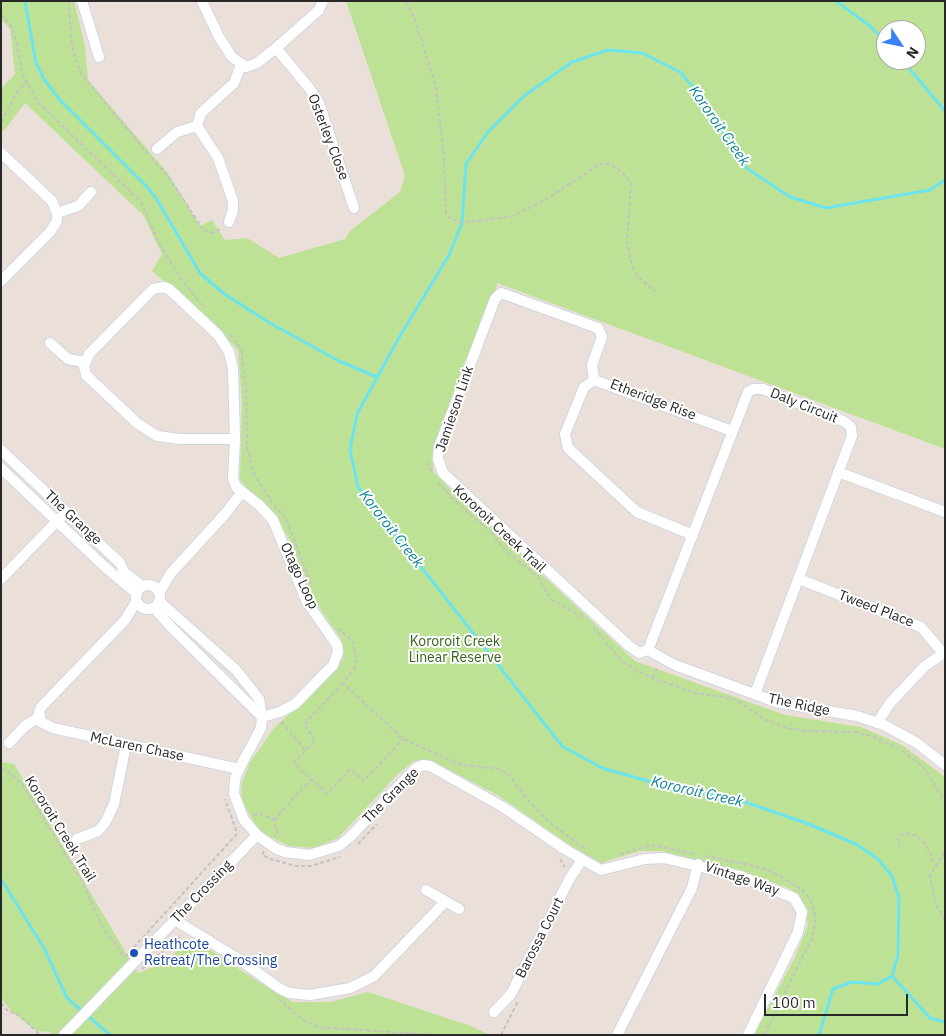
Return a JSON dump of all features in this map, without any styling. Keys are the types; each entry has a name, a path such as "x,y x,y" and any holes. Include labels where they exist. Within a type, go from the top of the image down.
{"street":[{"path":"82,1 99,57"},
{"path":"202,1 225,47 241,65 253,66 319,10 323,1"},
{"name":"Osterley Close","path":"276,48 310,89 319,103 354,208"},
{"path":"229,222 233,210 233,201 218,158 197,126 198,118 205,108 234,83 241,65"},
{"path":"157,149 177,132 197,126"},
{"path":"1,153 52,201 57,213 56,221 50,232 1,281"},
{"path":"57,213 78,206 91,192"},
{"path":"156,597 171,573 226,514 241,493 234,482 235,439 233,369 229,352 218,335 169,288 157,287 149,291 89,354 84,362 86,375 137,423 157,436 180,439 235,439"},
{"name":"Jamieson Link","path":"594,380 592,365 602,337 598,328 501,293 495,299 439,447 438,459 443,473 628,646 639,653 648,650"},
{"path":"50,343 68,359 84,362"},
{"name":"Etheridge Rise","path":"693,535 637,512 568,448 566,434 584,387 594,380 732,430"},
{"name":"Daly Circuit","path":"648,650 748,392 753,389 763,389 845,422 851,427 852,436 755,694"},
{"name":"The Grange","path":"1,450 120,563 139,597"},
{"name":"The Grange","path":"1,468 139,597"},
{"path":"838,472 945,512"},
{"name":"Otago Loop","path":"241,493 259,505 273,520 308,602 337,645 338,652 333,665 294,704 280,712 262,718"},
{"path":"1,579 66,511"},
{"name":"Tweed Place","path":"799,580 921,627 944,652"},
{"path":"139,597 156,597"},
{"path":"139,597 156,597 243,678 259,699 262,718"},
{"path":"9,743 25,726 40,717 42,707 125,620 139,597"},
{"name":"The Ridge","path":"648,650 661,659 776,702 857,716 880,724 917,743 945,765"},
{"path":"880,724 896,699 925,666 944,652"},
{"name":"McLaren Chase","path":"40,717 42,722 48,727 239,769"},
{"name":"The Grange","path":"262,718 261,728 235,778 234,794 244,820 257,835 268,844 285,852 309,855 338,846 350,837 415,769 430,766 503,807 582,860 601,870 645,858 664,858 698,864"},
{"path":"78,839 98,831 106,823 114,804 126,745"},
{"name":"The Crossing","path":"64,1035 257,835"},
{"name":"Barossa Court","path":"494,1012 511,994 582,860"},
{"name":"Vintage Way","path":"617,1035 692,888 698,864 740,876 781,892 794,898 802,912 798,932 748,1035"},
{"path":"426,890 459,909"},
{"path":"175,920 240,960 279,988 289,993 310,995 350,988 374,976 445,902"}],"path":[{"path":"69,1 71,38 75,59 82,75 168,176 204,231 215,233 229,222"},
{"path":"406,1 415,20 436,88 444,159 446,213 449,218 462,223 513,216 545,200 596,166 604,163 611,164 624,173 631,184 627,242 632,266 638,277 657,292"},
{"path":"1,14 13,29 21,66 27,81 43,107 141,202 159,243 179,276 208,311"},
{"path":"1,122 17,92 27,81"},
{"path":"227,332 238,342 241,349 246,387 247,448 254,474 273,504 286,518 312,586"},
{"path":"428,457 433,476"},
{"name":"Kororoit Creek Trail","path":"436,481 452,499 489,530 506,551 537,576 552,600 577,612 629,667 652,678 696,693 735,699 766,720 787,728 806,731 855,732 874,737 900,749 913,758 932,778 945,802"},
{"path":"334,624 349,637 354,647 355,668 304,724 315,740 294,762 327,794 350,769 364,781 403,739"},
{"path":"652,678 661,659"},
{"path":"343,683 403,739 461,765 500,768 507,773 528,801 549,822 587,850"},
{"path":"280,712 281,722 306,751"},
{"name":"Kororoit Creek Trail","path":"1,769 9,772 22,784 80,877 104,930 116,944 124,958"},
{"path":"274,820 311,779"},
{"path":"127,954 211,865 236,835 224,794"},
{"path":"244,820 254,814 261,814 274,820"},
{"path":"274,820 277,832 262,855 296,866 311,866 344,854"},
{"path":"355,846 381,820"},
{"path":"900,846 897,840 905,833 916,835 926,844 935,866"},
{"path":"617,855 652,845 667,847 761,867 773,872 806,894 816,918 812,938 764,1035"},
{"path":"945,852 930,875 935,903 945,920"},
{"path":"559,858 564,866 574,873"},
{"path":"501,1035 519,999"},
{"path":"1,1003 7,1010 19,1015 40,1035"}],"green space":[{"name":"Kororoit Creek Linear Reserve","path":"1,1 74,1 85,46 88,80 167,172 200,226 212,220 225,240 247,238 279,258 345,239 350,231 400,192 405,176 346,1 945,1 945,449 497,283 496,290 463,370 433,456 433,471 451,490 635,661 785,715 861,727 902,745 945,777 945,1035 754,1035 795,957 808,925 804,906 791,889 746,873 661,851 640,851 601,863 588,858 499,796 430,760 414,761 397,775 338,838 315,848 289,846 264,834 256,826 241,799 242,783 249,764 274,728 321,684 343,659 341,639 317,604 289,539 275,514 248,490 240,479 242,403 238,350 201,312 152,271 162,254 143,215 25,103 3,132 1,130 1,89 15,74 10,29 1,19"},
{"path":"1,762 14,764 138,973 165,963 184,944 212,951 293,1002 331,1002 368,992 471,1026 490,1035 53,1035 50,1032 37,1031 12,1012 1,998"}],"waterway":[{"path":"25,1 36,63 44,79 59,99 156,198 200,273 223,293 268,322 339,361 377,377"},
{"name":"Kororoit Creek","path":"836,1 876,32"},
{"name":"Kororoit Creek","path":"819,1035 833,989 852,982 878,984 892,976 898,955 899,898 892,876 878,859 856,844 806,823 733,798 659,784 602,768 562,746 358,487 350,449 357,414 400,336 449,255 462,223 466,164 488,132 524,96 572,62 608,50 642,53 680,72 700,95 745,167 790,197 826,208 930,190 945,180"},
{"name":"Kororoit Creek","path":"910,70 945,111"},
{"name":"Kororoit Creek","path":"1,879 44,948 67,998 110,1035"},
{"path":"892,976 930,1018 945,1022"}],"place":[{"name":"Heathcote Retreat/The Crossing","path":"134,953"}]}
